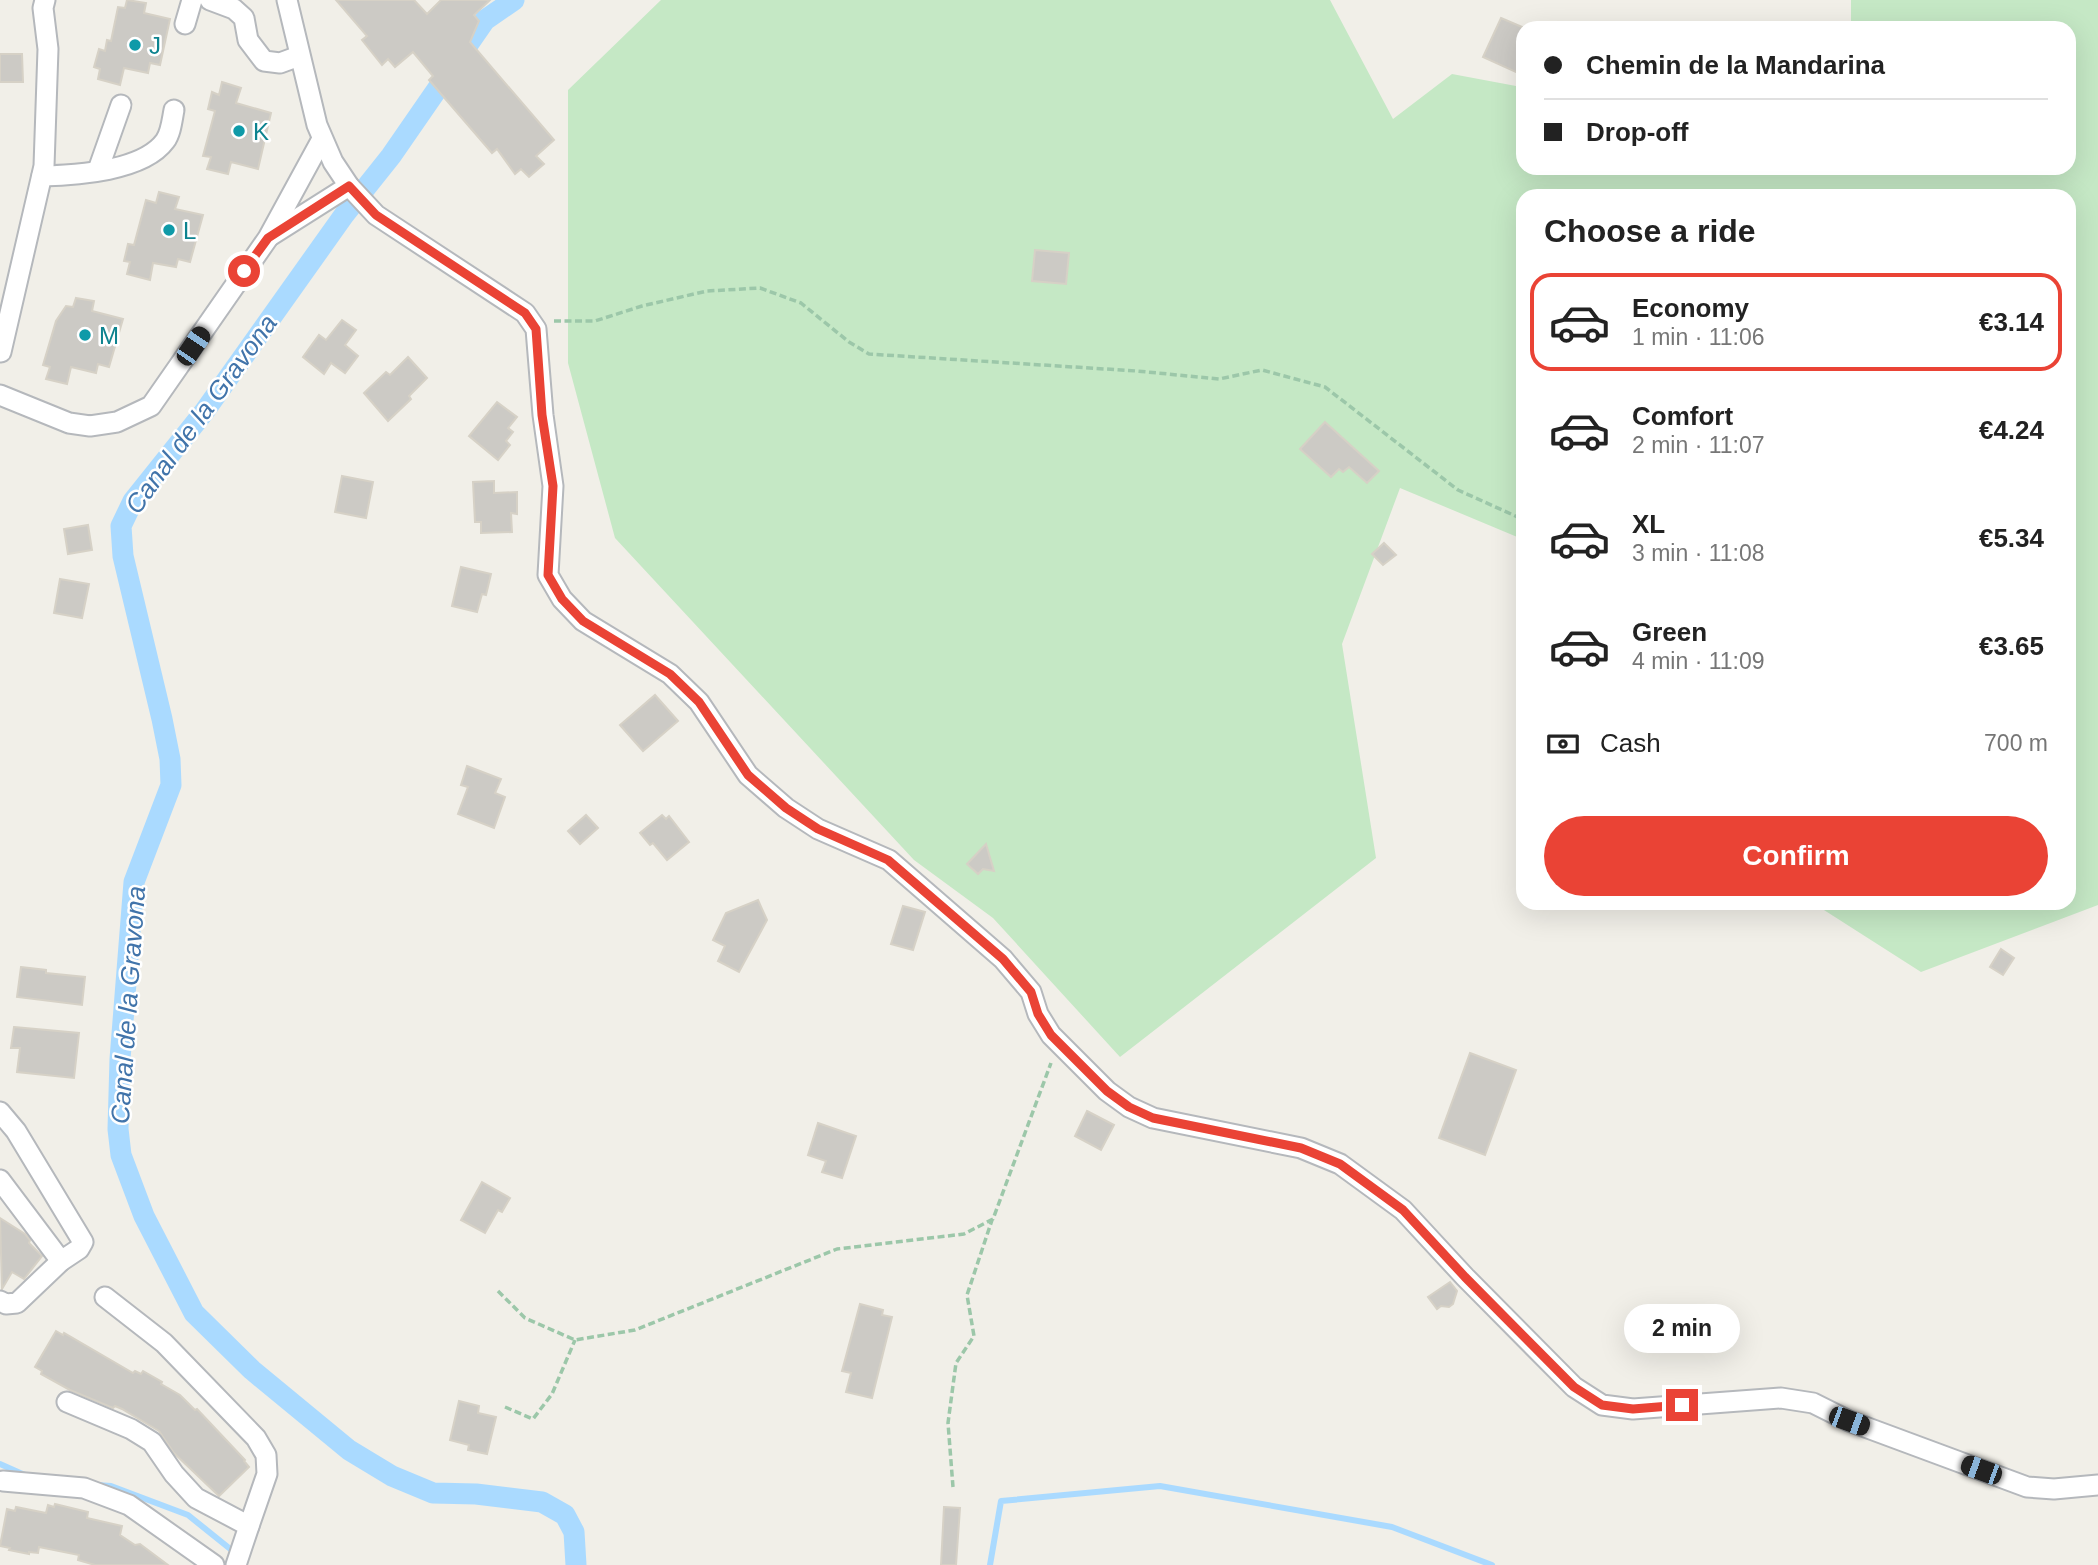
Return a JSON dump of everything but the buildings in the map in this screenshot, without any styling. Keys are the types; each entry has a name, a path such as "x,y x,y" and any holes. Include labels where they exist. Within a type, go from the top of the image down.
{"street":[{"path":"1,352 7,288 42,176 48,49 43,8 45,0"},
{"path":"185,24 192,0"},
{"path":"210,0 234,9 244,18 248,40 264,61 280,63 299,55"},
{"path":"287,0 322,139 349,186 376,215 525,313 536,329 542,415 553,486 548,575 562,599 583,621 670,674 699,702 748,775 786,808 818,829 888,860 1003,959 1031,992 1038,1014 1059,1044 1107,1091 1129,1107 1153,1118 1301,1148 1340,1164 1403,1210 1574,1387 1602,1405 1633,1409 1780,1398 1813,1403 1849,1421 2027,1487 2053,1489 2098,1485"},
{"path":"99,170 121,105"},
{"path":"42,176 73,175 139,161 155,153 167,139 174,110"},
{"path":"0,394 69,423 90,426 117,422 151,406 268,238 322,139"},
{"path":"268,238 349,186"},
{"path":"0,1112 16,1131 83,1242 79,1249 61,1261 17,1303 6,1304 0,1301"},
{"path":"0,1180 61,1261"},
{"path":"105,1297 164,1343 256,1438 265,1454 267,1474 236,1565"},
{"path":"67,1402 131,1429 152,1442 174,1474 196,1498 249,1526"},
{"path":"3,1482 84,1488 128,1505 214,1565"}],"path":[{"path":"536,329 548,321 595,321 642,306 707,291 760,288 801,303 849,342 869,354 1137,371 1219,379 1262,370 1325,387 1458,490 1516,516"},
{"path":"953,1487 948,1423 956,1363 974,1336 967,1295 1059,1044"},
{"path":"498,1291 525,1318 575,1340 635,1330 837,1249 964,1234 993,1219"},
{"path":"505,1407 533,1419 552,1394 575,1340"}],"green space":[{"path":"661,0 1330,0 1393,119 1452,74 1516,86 1516,175 2076,175 2076,21 1851,21 1851,0 2098,0 2098,905 1921,972 1824,910 2076,910 2076,189 1516,189 1516,536 1400,488 1342,644 1376,858 1120,1057 993,918 914,860 615,538 568,363 568,90"}],"waterway":[{"name":"Canal de la Gravona","path":"514,0 485,20 391,156 344,215 204,412 133,501 121,526 123,556 170,759 171,785 134,882 120,1059 118,1129 121,1155 144,1216 194,1313 252,1370 349,1450 392,1476 433,1493 476,1494 542,1502 565,1515 574,1532 576,1565"},
{"path":"0,1464 27,1476"},
{"path":"97,1485 111,1486 188,1515 234,1552"},
{"path":"990,1565 1001,1501 1160,1486 1392,1527 1492,1565"}],"place":[{"name":"J","path":"135,45"},
{"name":"K","path":"239,131"},
{"name":"L","path":"169,230"},
{"name":"M","path":"85,335"}],"route":[{"path":"244,271 268,238 349,186 376,215 525,313 536,329 542,415 553,486 548,575 562,599 583,621 670,674 699,702 748,775 786,808 818,829 888,860 1003,959 1031,992 1038,1014 1051,1035 1107,1091 1129,1107 1153,1118 1301,1148 1340,1164 1403,1210 1574,1387 1602,1405 1633,1409 1682,1405"}]}
